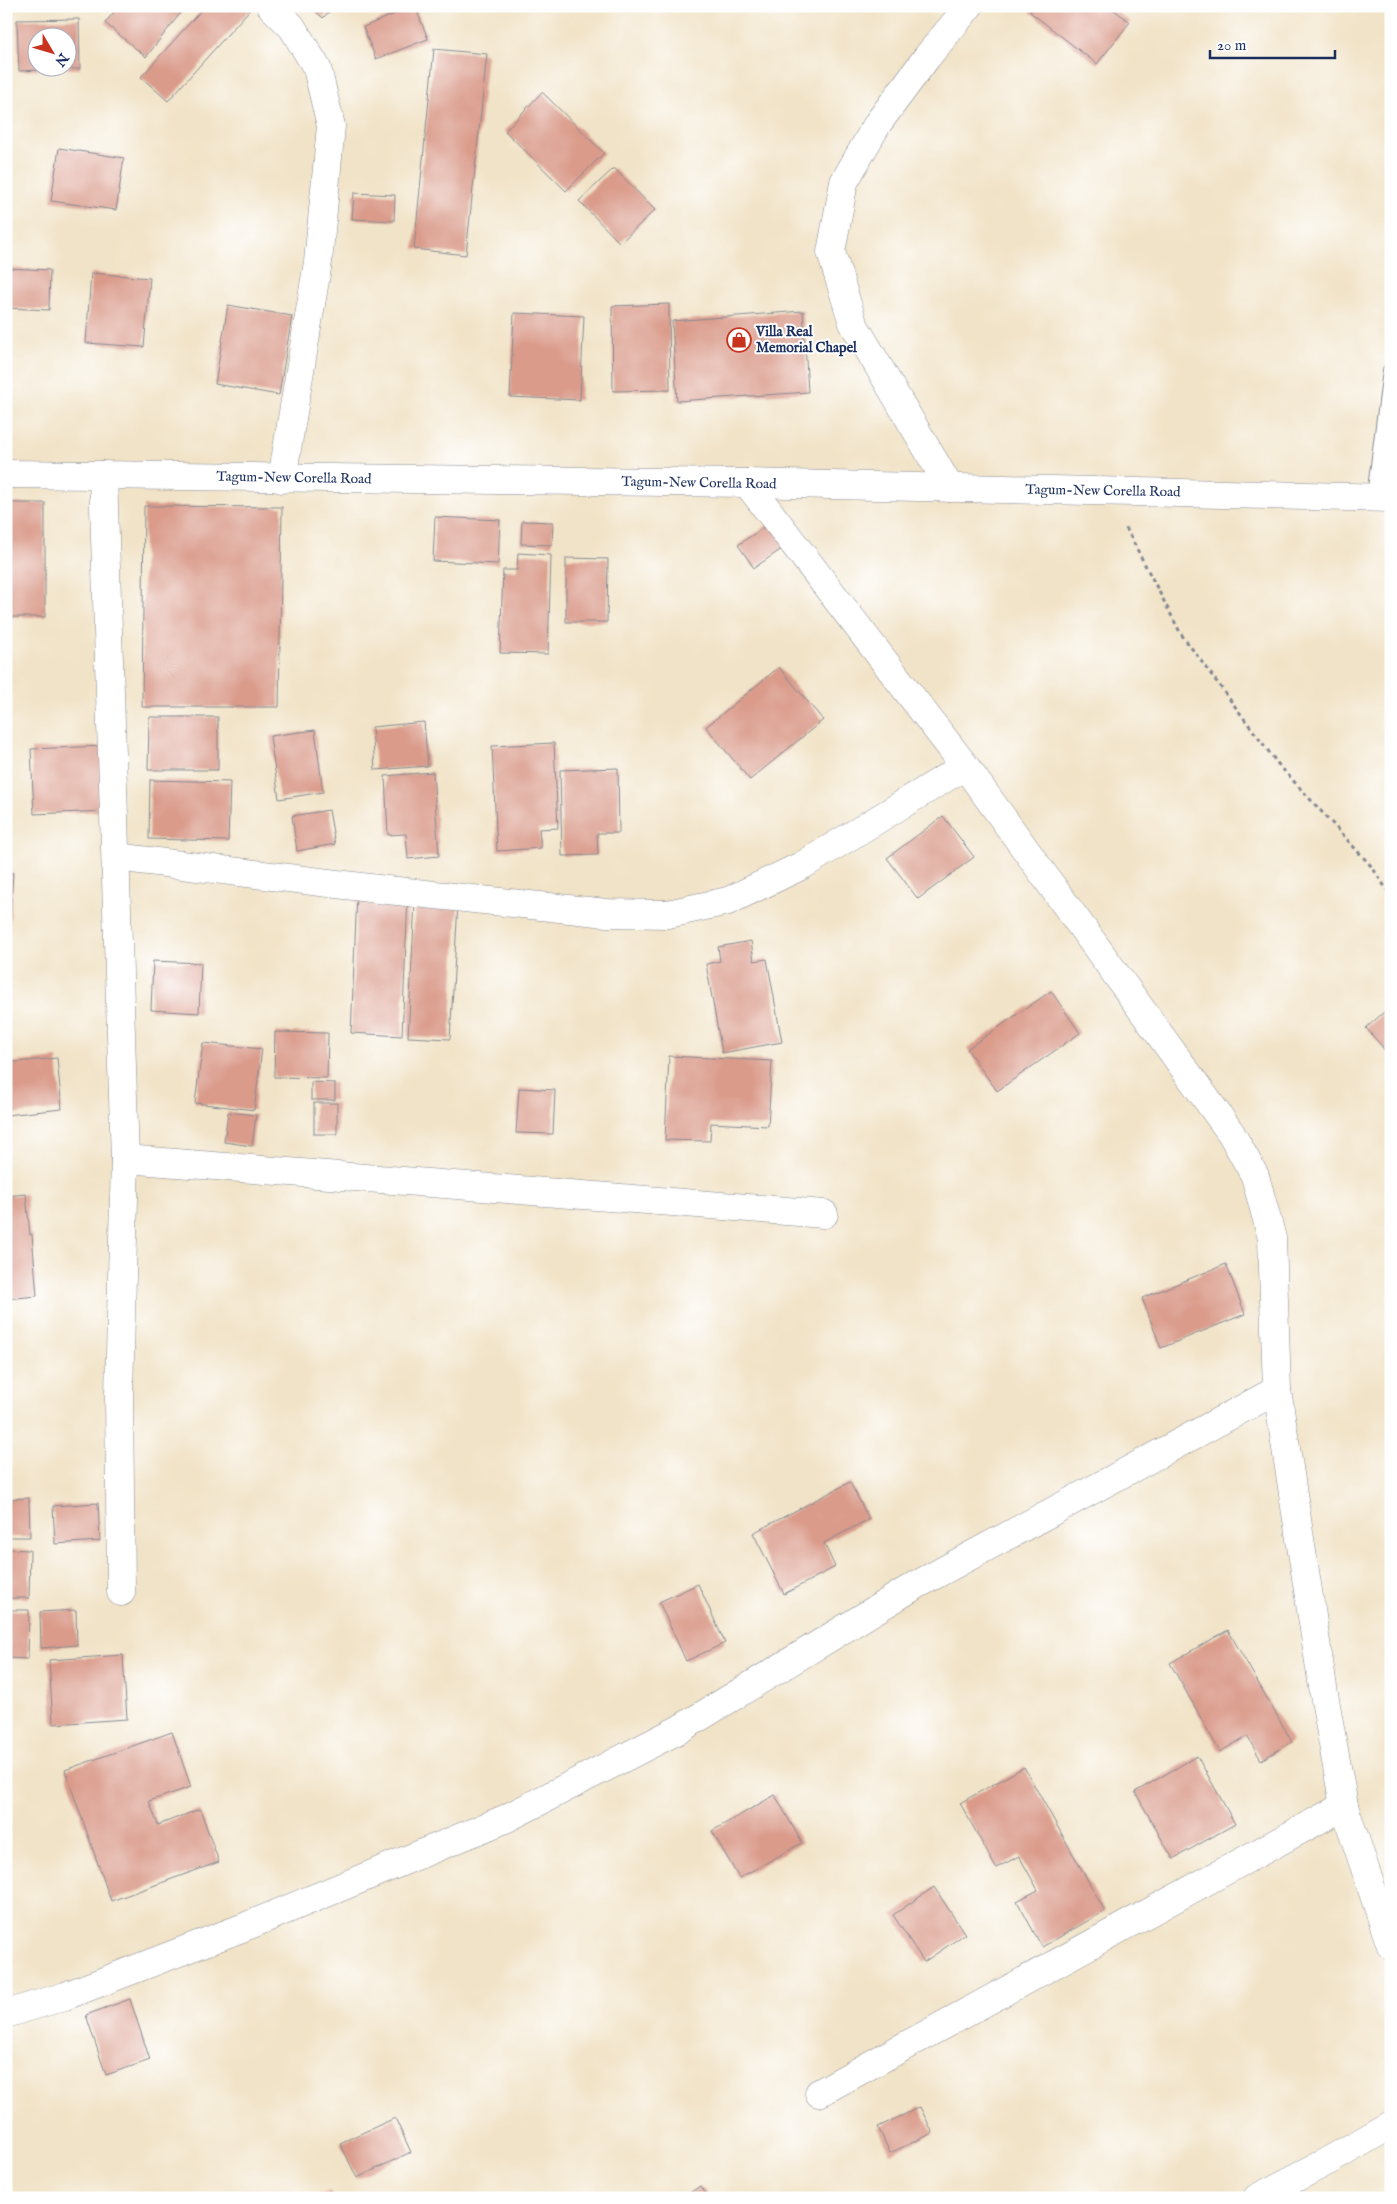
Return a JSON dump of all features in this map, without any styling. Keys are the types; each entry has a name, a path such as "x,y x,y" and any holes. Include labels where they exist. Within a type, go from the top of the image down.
{"street":[{"path":"271,6 292,27 317,68 331,126 318,262 282,479"},
{"path":"950,488 854,323 831,252 844,182 878,123 927,57 970,6"},
{"name":"Tagum-New Corella Road","path":"6,474 282,479 747,483 1383,497"},
{"path":"103,475 125,1159 118,1394 122,1592"},
{"path":"747,483 965,766 1231,1133 1255,1176 1272,1238 1277,1390 1324,1694 1344,1806 1391,1946"},
{"path":"116,857 368,888 607,913 668,914 728,900 803,865 965,766"},
{"path":"125,1159 824,1214"},
{"path":"6,2014 65,1996 229,1933 505,1819 680,1729 911,1588 1277,1390"},
{"path":"819,2093 1344,1806"},
{"path":"1257,2198 1330,2160 1391,2125"}],"lane":[{"path":"1383,497 1391,371"}],"path":[{"path":"1107,492 1181,634 1278,764 1372,867 1391,896"}],"building":[{"path":"119,6 186,6 146,57 105,23"},
{"path":"205,6 253,6 168,101 141,77"},
{"path":"310,6 334,6 323,18"},
{"path":"415,6 428,39 376,59 363,27"},
{"path":"1034,6 1109,6 1130,22 1097,64 1030,12"},
{"path":"79,19 80,69 78,69 78,28 28,28 28,71 19,71 17,20"},
{"path":"434,49 487,54 466,255 414,249"},
{"path":"542,92 604,153 566,191 505,131"},
{"path":"59,148 124,158 116,210 51,201"},
{"path":"614,168 655,210 620,243 579,201"},
{"path":"354,193 395,195 394,221 352,219"},
{"path":"7,268 50,270 49,310 6,308"},
{"path":"91,273 150,278 144,347 86,343"},
{"path":"669,304 670,390 613,391 612,306"},
{"path":"228,305 292,316 279,395 215,384"},
{"name":"Villa Real Memorial Chapel","path":"803,311 808,392 677,401 672,321"},
{"path":"514,313 584,316 580,400 510,397"},
{"path":"6,503 45,503 45,617 6,617"},
{"path":"144,506 282,507 279,707 142,707"},
{"path":"435,517 500,520 498,564 433,561"},
{"path":"522,521 553,522 552,545 521,544"},
{"path":"770,523 786,546 754,568 738,545"},
{"path":"518,553 551,555 548,654 500,653 503,570 517,570"},
{"path":"566,558 608,559 607,622 566,622"},
{"path":"779,667 823,720 750,780 706,727"},
{"path":"149,717 218,717 218,770 148,770"},
{"path":"424,722 428,766 375,770 372,727"},
{"path":"315,730 323,792 279,799 270,736"},
{"path":"554,743 558,828 539,829 541,848 497,851 492,746"},
{"path":"105,746 107,811 34,814 31,749"},
{"path":"618,768 619,833 597,833 598,855 562,856 560,770"},
{"path":"433,772 439,856 408,859 406,834 388,835 385,776"},
{"path":"150,780 230,782 228,841 149,839"},
{"path":"329,810 335,844 297,851 292,816"},
{"path":"943,816 974,857 918,899 887,858"},
{"path":"6,872 13,873 9,935 6,935"},
{"path":"357,894 408,896 402,1036 351,1033"},
{"path":"415,902 458,904 450,1039 408,1037"},
{"path":"751,941 754,961 767,959 782,1042 722,1053 706,964 720,961 718,947"},
{"path":"153,961 201,963 199,1013 151,1010"},
{"path":"1051,991 1080,1033 997,1091 967,1049"},
{"path":"1391,1006 1391,1057 1366,1028"},
{"path":"275,1032 328,1033 327,1078 274,1077"},
{"path":"203,1043 262,1049 254,1110 195,1103"},
{"path":"669,1056 772,1061 768,1126 711,1123 710,1141 665,1140"},
{"path":"57,1058 62,1109 6,1115 6,1063"},
{"path":"311,1082 335,1083 335,1100 311,1100"},
{"path":"519,1088 555,1090 553,1134 516,1133"},
{"path":"314,1103 337,1103 337,1134 314,1134"},
{"path":"228,1112 256,1115 252,1146 224,1142"},
{"path":"26,1194 30,1235 32,1234 37,1296 6,1299 6,1196"},
{"path":"1226,1264 1245,1314 1161,1348 1142,1298"},
{"path":"850,1482 869,1519 824,1543 835,1567 784,1594 753,1533"},
{"path":"29,1498 30,1537 6,1537 6,1499"},
{"path":"98,1503 100,1541 55,1544 53,1506"},
{"path":"6,1549 30,1550 29,1598 6,1598"},
{"path":"698,1584 725,1643 686,1661 659,1602"},
{"path":"6,1610 29,1610 28,1659 6,1658"},
{"path":"76,1610 77,1645 41,1648 40,1612"},
{"path":"1228,1630 1292,1742 1261,1760 1247,1736 1220,1752 1170,1663"},
{"path":"123,1655 127,1719 53,1724 49,1660"},
{"path":"172,1732 191,1787 149,1801 158,1825 200,1809 219,1862 111,1901 65,1770"},
{"path":"1197,1756 1235,1824 1173,1859 1135,1792"},
{"path":"1024,1767 1105,1911 1042,1947 1017,1901 1038,1890 1019,1856 996,1868 960,1803"},
{"path":"775,1795 802,1843 739,1878 712,1831"},
{"path":"934,1887 965,1934 924,1962 893,1915"},
{"path":"130,1999 150,2060 106,2075 86,2015"},
{"path":"920,2107 933,2133 890,2153 878,2127"},
{"path":"395,2118 411,2152 357,2178 340,2143"},
{"path":"700,2186 709,2198 682,2198"},
{"path":"331,2191 333,2198 311,2198 311,2197"}],"place":[{"name":"Villa Real Memorial Chapel","path":"739,340"}]}
